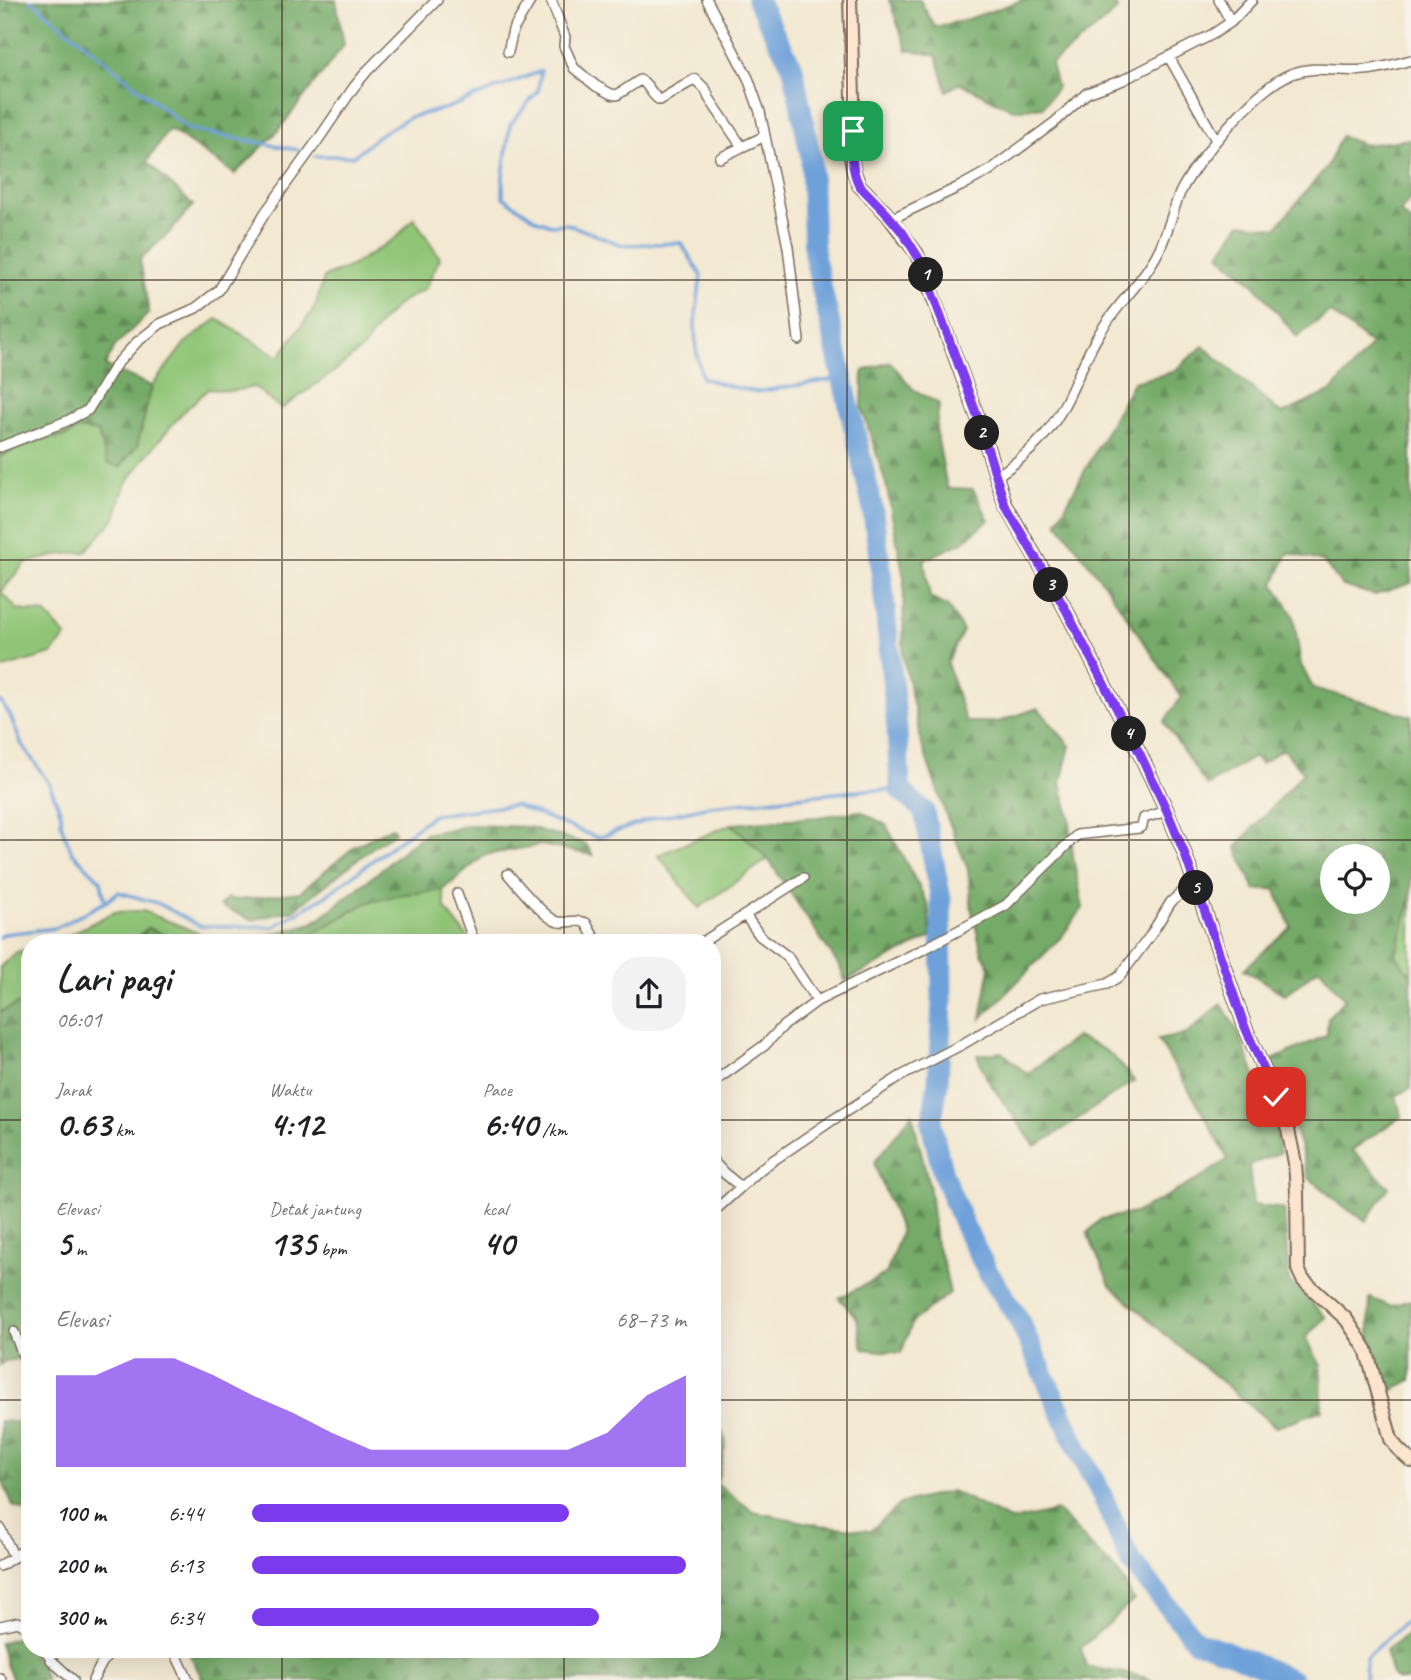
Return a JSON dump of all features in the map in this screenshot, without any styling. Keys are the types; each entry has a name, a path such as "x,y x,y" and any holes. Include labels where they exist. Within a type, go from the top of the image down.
{"street":[{"path":"0,447 88,410 115,366 137,342 160,324 196,308 219,290 265,213 354,87 437,0"},
{"path":"508,52 513,30 531,0"},
{"path":"551,0 573,68 596,86 617,95 640,80 660,100 695,79 706,90 742,147"},
{"path":"707,0 748,78 760,112 788,247 799,340"},
{"path":"850,0 853,98 851,157 854,172 859,185 891,219 920,260 978,418 1009,513 1066,610 1167,811 1245,1027 1289,1130 1297,1182 1300,1275 1346,1320 1366,1349 1391,1439 1411,1461"},
{"path":"1219,0 1231,22"},
{"path":"891,219 990,170 1055,122 1087,93 1123,80 1213,34 1231,22 1252,0"},
{"path":"1169,57 1216,140"},
{"path":"996,478 1017,462 1048,431 1098,335 1158,254 1186,181 1216,140 1260,96 1290,74 1325,68 1365,70 1411,60"},
{"path":"720,158 765,136"},
{"path":"721,1077 765,1045 782,1027 817,1001 1006,905 1077,835 1139,828 1145,817 1167,811"},
{"path":"508,874 544,913 557,922 583,921 592,934"},
{"path":"715,934 803,878"},
{"path":"721,1205 762,1168 901,1076 1040,999 1107,984 1120,976 1171,902 1187,888 1196,886"},
{"path":"457,894 471,934"},
{"path":"745,915 760,936 787,956 817,1001"},
{"path":"721,1170 741,1187"},
{"path":"14,1332 21,1350"},
{"path":"0,1528 14,1556"},
{"path":"0,1566 21,1552"},
{"path":"0,1626 21,1624"},
{"path":"50,1658 73,1680"},
{"path":"93,1680 105,1658"},
{"path":"178,1658 188,1680"}],"green space":[{"path":"0,0 336,0 344,45 277,132 235,174 169,129 147,162 193,205 169,233 140,259 149,313 115,346 105,366 152,386 137,446 120,467 107,463 98,432 78,429 67,436 39,440 0,456"},
{"path":"889,0 920,0 935,27 1023,0 1109,0 1118,9 1051,64 1057,87 1043,107 1013,110 960,83 947,91 936,55 907,50"},
{"path":"1341,136 1364,145 1411,139 1411,198 1400,213 1411,222 1411,583 1375,595 1342,586 1324,562 1288,553 1274,584 1293,615 1301,665 1313,688 1411,716 1411,897 1396,955 1408,972 1411,971 1411,1088 1396,1096 1402,1116 1352,1150 1389,1187 1366,1221 1346,1209 1308,1177 1272,1060 1327,1035 1328,1017 1345,999 1319,968 1285,995 1244,969 1291,927 1275,889 1255,890 1236,847 1304,772 1282,749 1261,764 1254,757 1207,786 1164,722 1181,697 1108,589 1057,522 1133,382 1173,372 1203,346 1282,414 1332,391 1372,345 1330,312 1297,337 1256,286 1219,254 1241,223 1276,228 1328,165"},
{"path":"414,218 440,258 425,289 401,302 381,322 363,348 281,409 255,387 231,391 208,389 183,412 146,456 125,485 115,518 85,552 25,563 1,592 18,610 45,613 66,636 52,654 0,669 0,456 39,440 67,436 78,429 98,432 100,440 141,433 152,386 185,343 217,319 279,357 315,307 324,277 351,266 397,237"},
{"path":"890,362 913,389 939,404 936,430 947,488 973,489 989,520 963,542 924,560 930,598 948,607 963,631 947,663 966,722 998,722 1038,708 1070,746 1061,782 1070,821 1073,857 1083,908 1061,937 981,1019 990,967 982,953 972,911 968,869 922,745 903,656 904,578 886,484 862,408 863,371"},
{"path":"860,811 886,825 928,904 931,937 845,981 841,969 768,859 732,824"},
{"path":"732,824 768,859 699,908 658,855"},
{"path":"469,825 529,827 586,844 593,855 541,845 485,855 443,890 405,894 366,903 312,934 272,934 313,923 425,834"},
{"path":"392,827 395,833 377,844 294,910 252,920 220,906 227,898 237,900 300,892 355,846"},
{"path":"443,890 445,908 465,934 312,934 366,903 405,894"},
{"path":"1411,897 1411,971 1408,972 1396,955"},
{"path":"143,911 201,934 71,934 114,912"},
{"path":"148,928 162,934 141,934"},
{"path":"21,951 21,1002 0,1012 0,967"},
{"path":"21,1003 21,1358 5,1361 0,1365 0,1012"},
{"path":"1221,1003 1238,1032 1272,1117 1280,1153 1249,1165 1253,1205 1284,1209 1289,1281 1326,1317 1306,1338 1321,1366 1322,1410 1276,1427 1110,1285 1087,1233 1101,1219 1135,1213 1199,1179 1228,1159 1158,1040 1187,1034"},
{"path":"1076,1037 1109,1053 1134,1081 1035,1146 987,1079 977,1055 1002,1052 1027,1074"},
{"path":"912,1114 930,1189 936,1245 943,1261 950,1293 913,1321 901,1353 863,1349 857,1318 839,1298 886,1274 901,1232 874,1163"},
{"path":"1370,1298 1390,1306 1411,1300 1411,1380 1387,1394 1369,1333"},
{"path":"0,1421 21,1422 21,1509 13,1506 0,1475"},
{"path":"721,1428 726,1442 721,1465"},
{"path":"721,1487 754,1512 820,1525 870,1531 900,1504 952,1491 1012,1521 1057,1511 1120,1575 1134,1600 1081,1648 1086,1666 1152,1680 203,1680 192,1658 721,1658"},
{"path":"1411,1631 1411,1680 1397,1680 1392,1675 1385,1651"},
{"path":"18,1637 21,1641 21,1658 34,1658 46,1680 13,1680 0,1643"}],"waterway":[{"path":"31,0 188,129 298,150"},
{"path":"757,0 793,68 811,159 814,255 872,505 897,729 900,790 924,811 941,899 942,1001 938,1083 931,1123 943,1174 965,1228 988,1272 1018,1318 1130,1560 1196,1641 1292,1680"},
{"path":"315,156 354,156 382,133 410,117 447,108 541,71 538,91 510,125 503,175 503,197 537,220 551,225 567,224 622,245 681,243 701,275 695,323 696,349 702,378 757,392 842,378"},
{"path":"0,701 10,715 21,743 49,783 72,852 101,881 107,901"},
{"path":"0,937 4,934 56,928 107,901 118,892 157,903 200,926 273,927 324,897 433,815 515,805 598,838 654,818 711,806 865,790 900,790"},
{"path":"1365,1680 1366,1657 1411,1617"}],"route":[{"path":"853,131 851,157 859,185 903,233 920,260 978,418 1005,505 1066,610 1167,811 1245,1027 1276,1097"}]}
